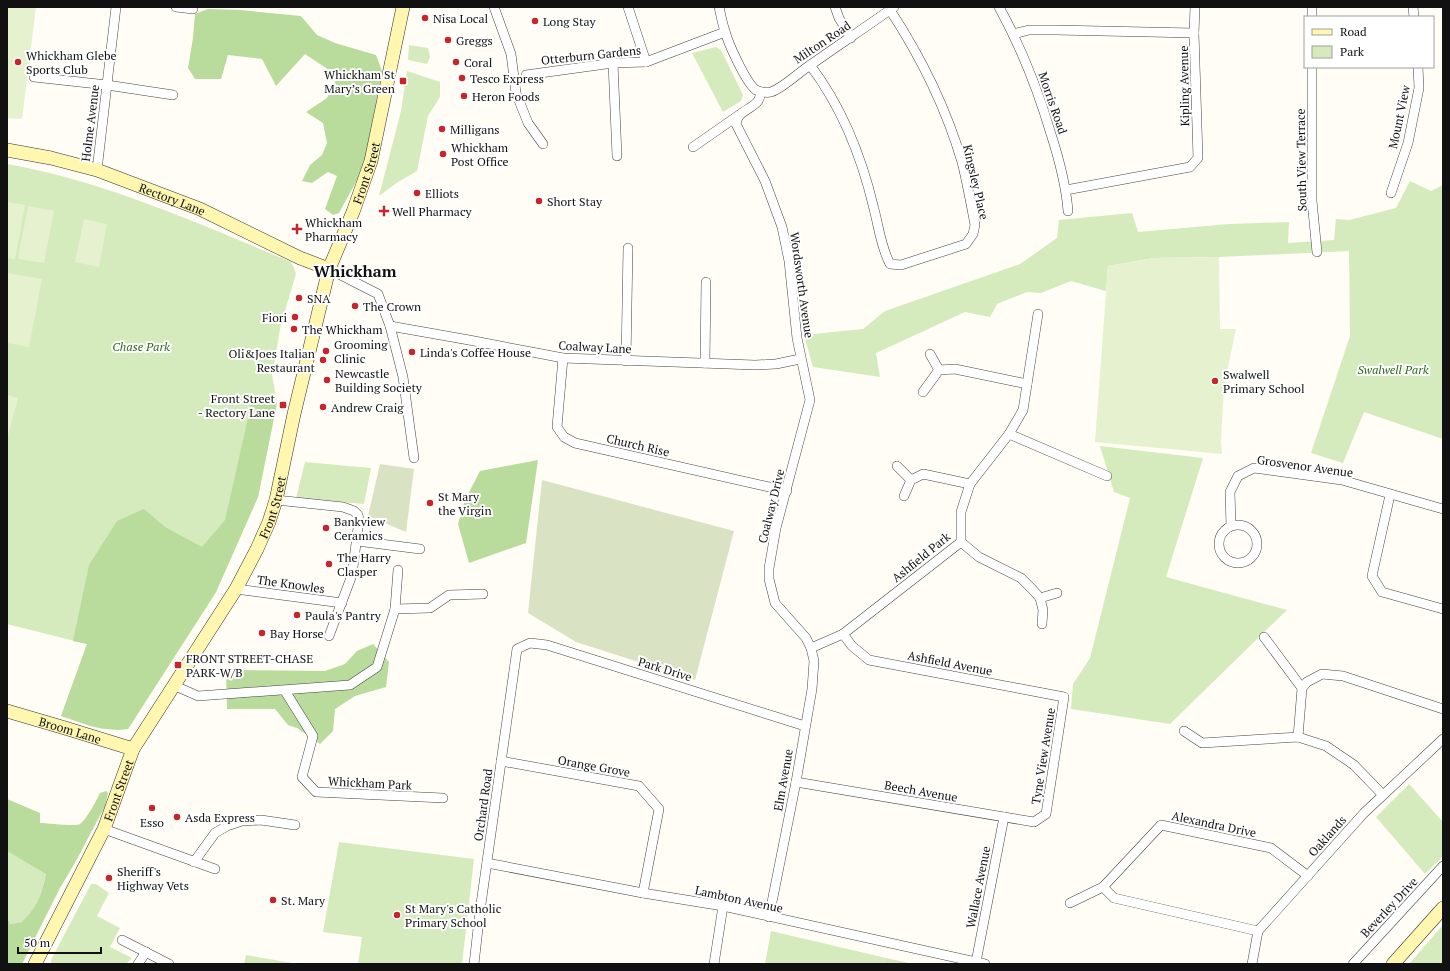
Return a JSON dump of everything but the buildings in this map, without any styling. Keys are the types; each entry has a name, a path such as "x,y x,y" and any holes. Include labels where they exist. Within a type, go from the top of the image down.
{"main road":[{"name":"Front Street","path":"35,964 104,828 133,750 236,588 269,522 276,500 294,414 329,269 353,212 371,161 403,7"},
{"name":"Rectory Lane","path":"7,150 50,158 97,170 200,209 300,258 329,269"},
{"name":"Broom Lane","path":"7,712 65,728 133,750"},
{"path":"1393,964 1443,908"}],"street":[{"name":"Holme Avenue","path":"97,170 116,7"},
{"path":"176,7 192,9"},
{"path":"494,7 511,54 516,93 528,123 543,144"},
{"path":"628,7 646,62"},
{"path":"693,147 755,104 761,92 752,86 737,61 725,32 719,7"},
{"path":"835,7 839,18 851,38"},
{"name":"Morris Road","path":"999,7 1013,34 1044,109 1066,190 1068,211"},
{"path":"1194,33 1195,7"},
{"name":"Milton Road","path":"761,92 771,92 777,89 893,9"},
{"name":"Kingsley Place","path":"810,65 832,99 855,146 874,209 884,253 890,264 901,265 966,244 973,234 975,225 962,162 944,110 924,65 893,9"},
{"name":"Kipling Avenue","path":"1013,34 1029,30 1194,33 1198,158 1190,167 1066,190"},
{"name":"Otterburn Gardens","path":"526,75 614,63 646,62 725,32"},
{"path":"614,63 617,156"},
{"name":"South View Terrace","path":"1312,68 1312,201 1317,252"},
{"name":"Mount View","path":"1391,193 1408,143 1419,88 1418,68"},
{"path":"34,77 107,85 173,95"},
{"name":"Wordsworth Avenue","path":"740,114 736,120 737,126 765,181 782,226 789,261 800,359"},
{"path":"626,361 628,248"},
{"path":"329,269 378,294 390,326 403,377 414,458"},
{"path":"705,363 706,282"},
{"name":"Ashfield Park","path":"812,648 843,634 961,542 961,512 970,484 1010,434 1023,410 1038,314"},
{"name":"Coalway Lane","path":"390,326 563,358 755,365 776,364 800,359"},
{"path":"930,354 939,370"},
{"name":"Church Rise","path":"563,358 557,427 564,437 575,443 787,491"},
{"name":"Coalway Drive","path":"800,359 810,400 776,528 770,558 769,579 775,603 806,638 812,648"},
{"path":"939,370 955,369 1027,384"},
{"path":"923,392 939,370"},
{"path":"1010,434 1107,476"},
{"path":"897,466 911,480"},
{"name":"Grosvenor Avenue","path":"1231,526 1230,492 1238,476 1254,468 1342,480 1443,509"},
{"path":"904,496 911,480 923,474 970,484"},
{"path":"1390,495 1372,576 1382,592 1443,610"},
{"path":"276,500 343,507 354,511 358,515 357,541 352,575 329,636"},
{"path":"1241,525 1246,527 1250,529 1256,537 1257,547 1253,556 1245,562 1235,563 1226,559 1220,551 1219,541 1223,532 1231,526 1241,525"},
{"path":"357,541 420,549"},
{"path":"961,542 979,557 1021,578 1033,590 1040,598 1043,610 1042,624"},
{"path":"173,685 198,696 350,685 377,667 395,609 398,570"},
{"name":"The Knowles","path":"236,588 342,603"},
{"path":"1040,598 1057,593"},
{"path":"395,609 430,608 449,594 483,594"},
{"name":"Ashfield Avenue","path":"843,634 852,646 869,660 1064,697"},
{"path":"1264,637 1302,688"},
{"name":"Park Drive","path":"517,649 530,643 547,645 806,726"},
{"name":"Elm Avenue","path":"769,917 796,782 812,689 814,661 812,648"},
{"name":"Orchard Road","path":"474,964 480,911 517,649"},
{"path":"1298,737 1302,688 1307,682 1322,674 1343,676 1443,709"},
{"name":"Whickham Park","path":"285,690 313,736 302,777 316,792 443,798"},
{"name":"Tyne View Avenue","path":"1041,817 1046,814 1064,697"},
{"path":"1184,731 1202,743 1298,737 1326,746 1354,765 1383,795"},
{"name":"Oaklands","path":"1258,931 1364,813 1443,739"},
{"name":"Orange Grove","path":"501,761 639,786 659,809 643,893"},
{"name":"Beech Avenue","path":"796,782 1034,822 1041,817"},
{"name":"Wallace Avenue","path":"981,963 1004,817"},
{"path":"194,862 215,833 227,826 242,821 261,820 295,825"},
{"name":"Alexandra Drive","path":"1103,887 1161,825 1271,848 1308,876"},
{"path":"104,828 215,869"},
{"name":"Lambton Avenue","path":"487,863 643,893 723,906 981,963"},
{"name":"Beverley Drive","path":"1353,964 1443,866"},
{"path":"1070,903 1103,887 1114,898 1258,931 1252,964"},
{"path":"714,964 723,906"},
{"path":"122,940 169,964"},
{"path":"138,964 146,952"}],"green space":[{"name":"Whickham Glebe Sports Club","path":"7,7 36,7 22,119 7,118"},
{"path":"208,9 240,10 301,16 317,35 335,43 376,55 382,71 363,169 339,213 333,215 325,209 337,176 328,172 312,183 302,181 310,165 322,155 327,143 323,123 306,112 327,98 338,76 305,54 276,86 262,59 228,55 221,79 195,79 188,68 195,14"},
{"path":"409,45 428,48 430,57 427,64 408,60"},
{"path":"716,47 721,50 743,95 741,101 723,112 692,53"},
{"path":"407,71 440,82 440,97 428,116 417,171 398,182 379,196 401,111"},
{"name":"Chase Park","path":"7,164 80,181 151,205 291,262 296,274 281,324 272,375 277,403 258,497 216,592 128,729 119,730 102,728 61,716 87,644 7,624"},
{"name":"Swalwell Park","path":"1410,181 1431,191 1443,185 1443,439 1364,412 1343,463 1311,453 1350,336 1349,251 1219,257 1154,258 1108,266 1106,291 1071,281 1041,293 1027,292 997,304 990,317 965,312 876,353 880,377 813,367 804,335 863,329 885,311 1020,264 1057,238 1059,220 1132,213 1138,232 1229,224 1289,222 1288,243 1334,240 1336,219 1349,220 1396,208"},
{"path":"7,202 25,205 15,259 7,258"},
{"path":"28,206 54,211 44,263 18,259"},
{"path":"84,219 107,224 99,267 75,262"},
{"path":"1219,257 1220,329 1236,329 1224,386 1221,442 1222,454 1095,442 1108,266 1154,258"},
{"path":"7,273 42,279 29,347 7,343"},
{"path":"7,395 18,398 7,439"},
{"path":"253,396 277,403 258,497 216,592 128,729 119,730 102,728 61,716 87,644 73,641 89,565 117,521 144,509 165,527 202,547 225,520"},
{"path":"1100,446 1203,458 1166,577 1287,610 1170,724 1071,709 1073,684 1090,658 1130,498 1114,492"},
{"path":"538,460 526,543 469,563 458,524 465,500 480,471"},
{"path":"305,462 371,468 364,504 296,498"},
{"path":"380,464 414,469 406,532 368,516"},
{"path":"542,480 734,531 695,680 576,642 528,613"},
{"path":"373,644 389,662 386,687 355,696 335,709 333,731 320,744 297,728 288,725 275,709 227,709 226,670 325,671 345,664 357,651"},
{"path":"1409,784 1443,822 1443,856 1425,874 1376,817"},
{"path":"106,791 108,793 105,806 60,888 22,964 7,964 7,919 10,924 22,922 32,911 38,900 46,874 7,851 7,799 40,813 40,823 77,825 86,818 100,793"},
{"name":"St Mary's Catholic Primary School","path":"339,842 474,859 462,964 358,964 362,937 323,932"},
{"path":"7,851 46,873 41,894 36,905 22,922 9,924 7,919"},
{"path":"91,884 96,884 109,893 97,916 120,928 110,947 132,958 126,964 51,964 51,960"},
{"path":"1443,925 1443,964 1409,964"},
{"path":"771,931 886,958 884,964 765,964"},
{"path":"246,955 298,964 244,964"},
{"path":"886,958 913,964 884,964"}],"place":[{"name":"Nisa Local","path":"425,18"},
{"name":"Long Stay","path":"535,21"},
{"name":"Greggs","path":"448,40"},
{"name":"Whickham Glebe Sports Club","path":"18,62"},
{"name":"Coral","path":"456,62"},
{"name":"Tesco Express","path":"462,78"},
{"name":"Whickham St Mary’s Green","path":"403,81"},
{"name":"Heron Foods","path":"464,96"},
{"name":"Milligans","path":"442,129"},
{"name":"Whickham Post Office","path":"443,154"},
{"name":"Elliots","path":"417,193"},
{"name":"Short Stay","path":"539,201"},
{"name":"Well Pharmacy","path":"384,211"},
{"name":"Whickham Pharmacy","path":"297,229"},
{"name":"SNA","path":"299,298"},
{"name":"The Crown","path":"355,306"},
{"name":"Fiori","path":"295,317"},
{"name":"The Whickham","path":"294,329"},
{"name":"Grooming Clinic","path":"326,351"},
{"name":"Linda's Coffee House","path":"412,352"},
{"name":"Oli&Joes Italian Restaurant","path":"323,360"},
{"name":"Newcastle Building Society","path":"327,380"},
{"name":"Swalwell Primary School","path":"1215,381"},
{"name":"Front Street - Rectory Lane","path":"283,405"},
{"name":"Andrew Craig","path":"323,407"},
{"name":"St Mary the Virgin","path":"430,503"},
{"name":"Bankview Ceramics","path":"326,528"},
{"name":"The Harry Clasper","path":"329,564"},
{"name":"Paula's Pantry","path":"297,615"},
{"name":"Bay Horse","path":"262,633"},
{"name":"FRONT STREET-CHASE PARK-W/B","path":"178,665"},
{"name":"Esso","path":"152,808"},
{"name":"Asda Express","path":"177,817"},
{"name":"Sheriff's Highway Vets","path":"109,878"},
{"name":"St. Mary","path":"273,900"},
{"name":"St Mary's Catholic Primary School","path":"397,915"}],"district":[{"name":"Whickham","path":"355,271"}]}
